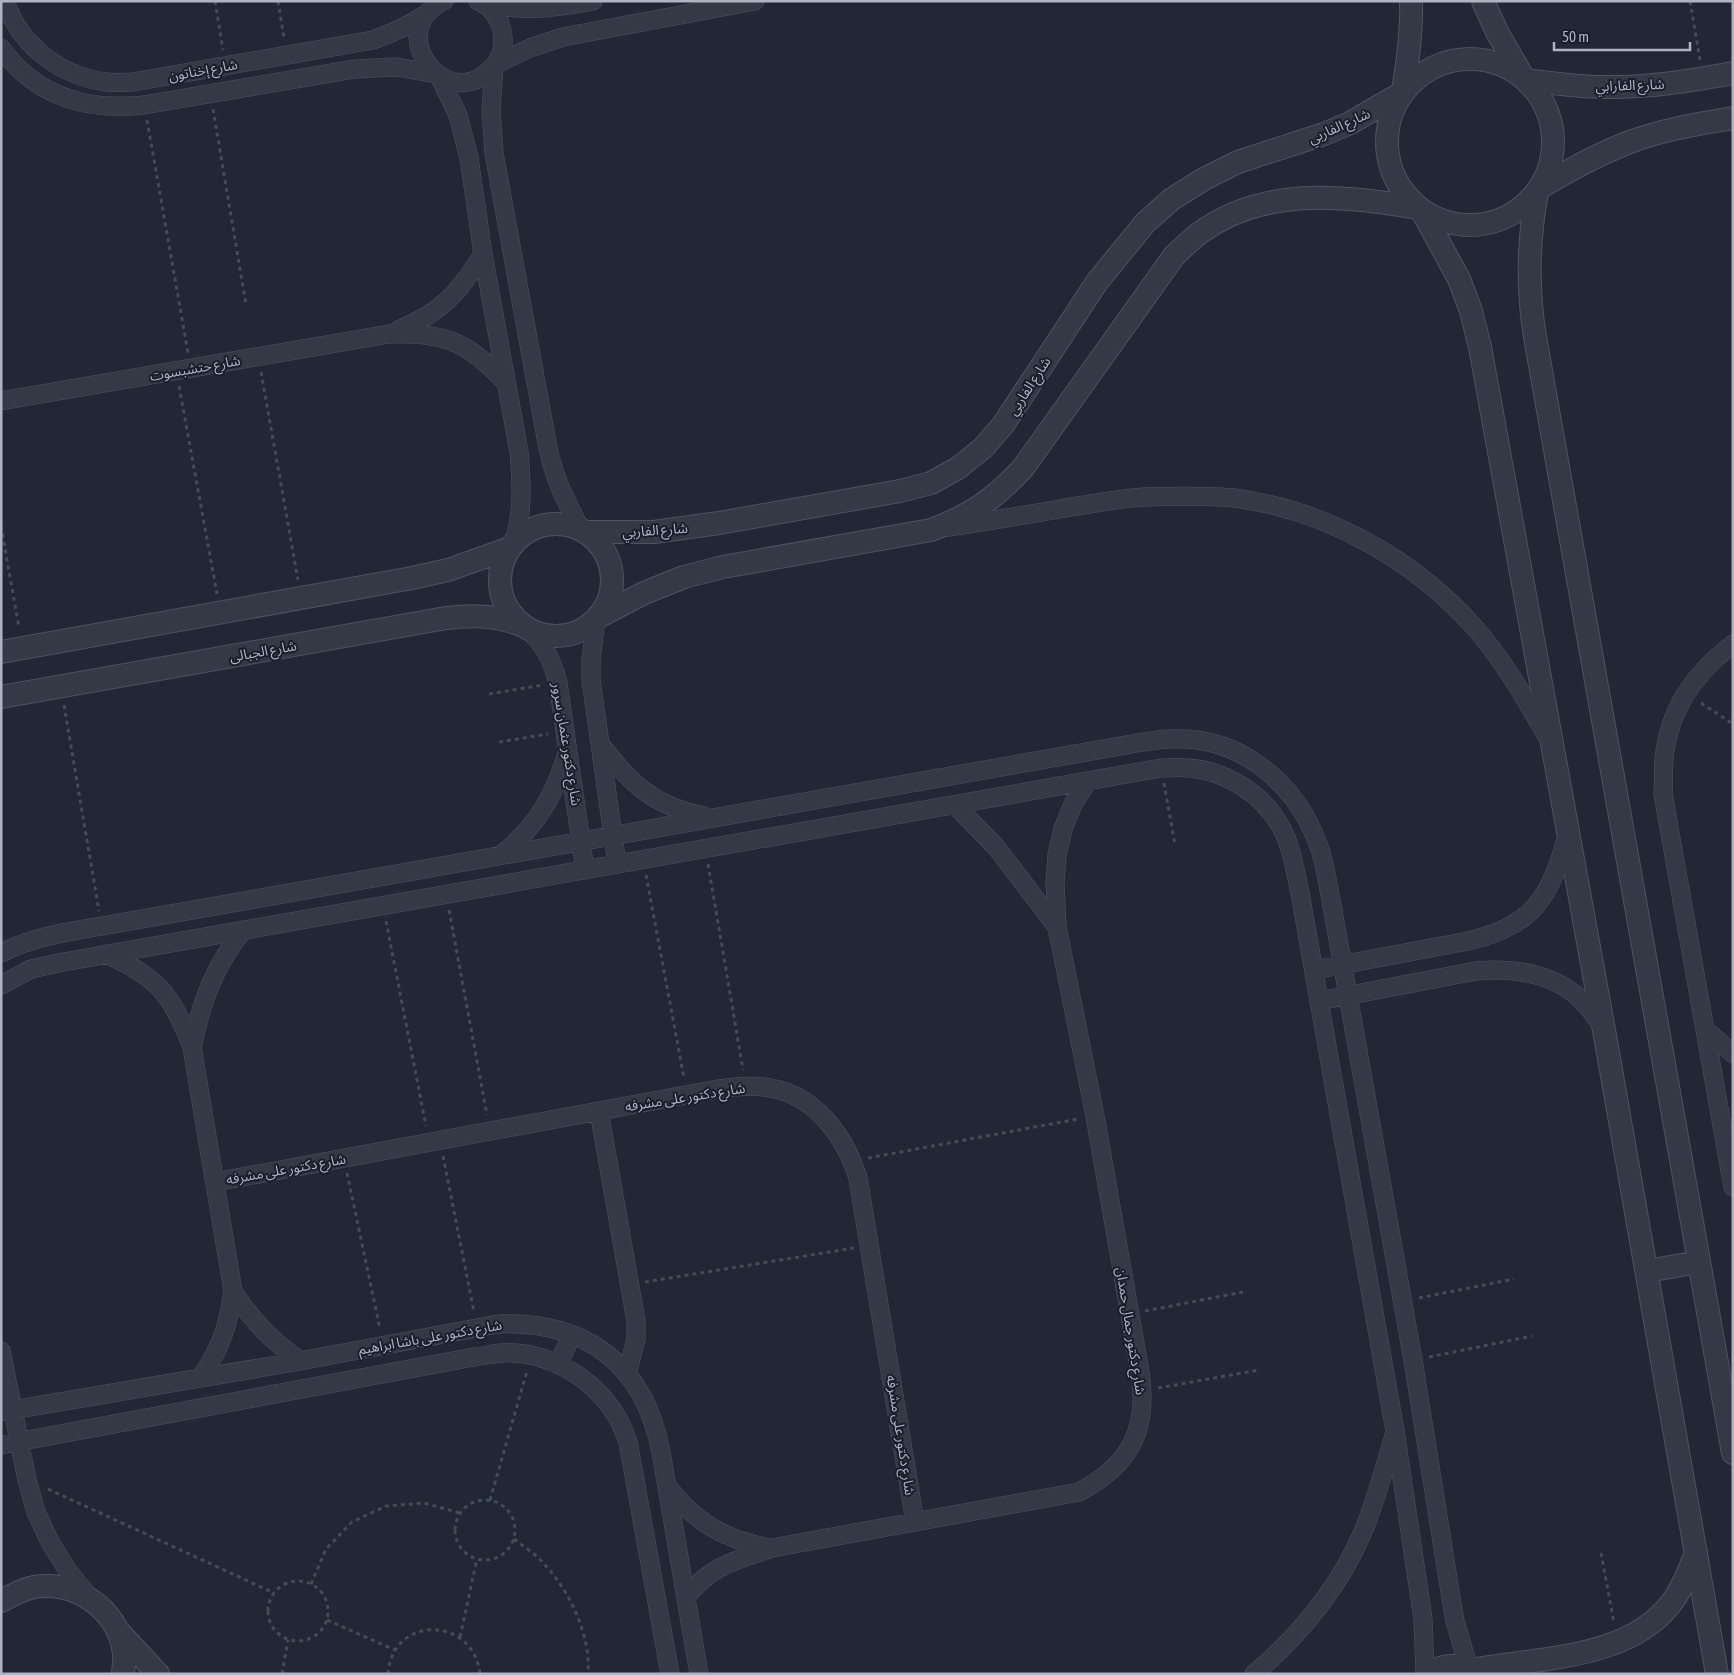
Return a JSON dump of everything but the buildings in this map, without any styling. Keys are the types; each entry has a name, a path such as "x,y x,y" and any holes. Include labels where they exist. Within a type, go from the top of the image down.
{"street":[{"name":"شارع إخناتون","path":"6,1 8,10 20,32 38,51 59,66 82,77 107,82 133,82 372,40 404,28 429,9 444,1"},
{"path":"481,2 527,10 550,9 592,1"},
{"name":"شارع إخناتون","path":"1,48 8,58 26,75 47,89 70,99 94,106 119,107 144,105 376,67 403,68 462,82 474,80 486,74 495,65 530,48 563,37 755,1"},
{"path":"1402,92 1409,56 1412,21 1411,1"},
{"path":"1483,1 1497,32 1525,79 1544,104 1553,131 1553,150 1549,170 1539,189 1532,220 1529,248 1530,306 1733,1453"},
{"path":"481,2 492,10 503,30 504,42 495,65 491,111 494,154 548,448 552,468 560,490 583,531"},
{"path":"429,9 419,34 419,46 425,62 438,75 458,115 464,136 519,452 521,474 520,519 512,546 503,561 500,575 501,590 505,604 513,616 525,627 541,634 555,636 584,629 597,618 644,593 684,577 723,567 931,530 1094,504 1142,498 1234,498 1280,507 1324,522 1366,542 1406,566 1443,595 1475,628 1504,665 1551,742"},
{"path":"1525,79 1505,66 1483,60 1461,59 1439,64 1419,75 1402,92 1391,112 1386,132 1387,154 1392,175 1403,193 1420,210 1459,279 1471,311 1480,347 1718,1674"},
{"name":"شارع الفارابي","path":"1525,79 1604,88 1643,86 1733,73"},
{"name":"شارع الفاربي","path":"583,531 654,532 729,522 900,491 930,483 958,468 983,448 1003,425 1097,282 1145,223 1172,199 1204,178 1238,162 1324,134 1350,123 1402,92"},
{"path":"931,530 958,520 982,506 1004,488 1023,468 1174,256 1196,236 1222,219 1243,210 1279,200 1310,197 1382,202 1420,210 1441,221 1462,225 1484,224 1504,218 1522,207 1539,189 1591,159 1628,142 1684,127 1733,118"},
{"name":"شارع حتشبسوت","path":"389,334 418,322 444,304 466,281 484,254"},
{"name":"شارع حتشبسوت","path":"1,401 389,334 416,333 442,338 458,344 488,363 506,382"},
{"path":"12,650 448,570 512,546 525,534 538,527 552,524 583,531 598,543 606,556 612,572 612,588 607,603 597,618 591,659 591,680 617,864"},
{"name":"شارع الجبالى","path":"1,697 446,618 486,616 506,619 525,627"},
{"name":"شارع دكتور عثمان سرور","path":"525,627 543,645 553,665 558,683 585,870"},
{"path":"1733,644 1716,656 1700,673 1686,693 1671,724 1664,759 1663,794 1733,1187"},
{"path":"1,953 18,944 52,935 1143,742 1171,738 1199,740 1226,748 1251,760 1274,776 1293,796 1308,820 1319,846 1343,964 1413,1360 1455,1621 1472,1671"},
{"path":"500,855 520,839 537,819 551,797 561,773 567,739"},
{"path":"599,742 616,766 636,786 660,802 686,812 715,818"},
{"path":"1143,742 1154,769"},
{"path":"1,985 31,970 106,954 1154,769 1189,768 1216,773 1241,785 1262,802 1281,827 1292,856 1314,970 1395,1431 1424,1619 1425,1674"},
{"name":"شارع دكتور جمال حمدان","path":"686,1597 698,1582 713,1570 772,1548 1078,1492 1097,1482 1114,1469 1127,1453 1136,1434 1142,1414 1143,1391 1095,1116 1057,927 1055,882 1057,856 1063,829 1074,804 1088,782"},
{"name":"شارع دكتور جمال حمدان","path":"955,805 996,847 1057,927"},
{"path":"1314,970 1492,936 1514,925 1533,909 1548,890 1558,868 1568,835"},
{"path":"192,1047 201,1008 211,980 243,930"},
{"path":"52,935 58,963"},
{"path":"106,954 130,964 151,979 168,998 181,1020 192,1047 233,1291 224,1337 214,1358 200,1378"},
{"path":"1319,1001 1476,970 1500,968 1524,971 1546,978 1567,989 1586,1004 1604,1030"},
{"path":"1705,1029 1733,1054"},
{"name":"شارع دكتور على مشرفه","path":"215,1182 687,1095 746,1086 766,1087 785,1092 803,1100 819,1112 844,1143 852,1161 859,1187 915,1522"},
{"path":"600,1111 636,1321 633,1357 627,1374"},
{"path":"1646,1270 1699,1262"},
{"path":"233,1291 246,1311 262,1330 280,1347 300,1361"},
{"name":"شارع دكتور على باشا ابراهيم","path":"7,1411 300,1361 498,1324 523,1323 548,1326 572,1334 602,1351 627,1374 640,1392 657,1431 699,1674"},
{"path":"558,1364 572,1334"},
{"path":"1,1351 7,1411 19,1442 26,1480 36,1512 50,1542 68,1571 89,1597 106,1612 118,1631 158,1674"},
{"name":"شارع دكتور على باشا ابراهيم","path":"1,1445 474,1357 502,1353 531,1356 558,1364 582,1378 602,1395 618,1417 628,1442 670,1674"},
{"path":"1254,1674 1281,1651 1313,1616 1340,1576 1362,1534 1378,1489 1395,1431"},
{"name":"شارع دكتور جمال حمدان","path":"666,1485 689,1511 723,1535 747,1544 772,1548"},
{"path":"1429,1674 1446,1666 1458,1666 1472,1671 1586,1652 1618,1643 1635,1635 1656,1619 1674,1600 1687,1577 1696,1552"},
{"path":"1,1601 20,1590 44,1586 67,1588 89,1597"},
{"path":"118,1631 124,1655 123,1674"}],"path":[{"path":"214,1 226,66"},
{"path":"278,1 287,55"},
{"path":"1690,1 1703,78"},
{"path":"210,94 246,305"},
{"path":"144,105 220,613"},
{"path":"258,357 301,598"},
{"path":"1,526 12,650"},
{"path":"490,694 558,683"},
{"path":"61,687 102,926"},
{"path":"1686,693 1733,724"},
{"path":"499,742 567,739"},
{"path":"1154,769 1175,846"},
{"path":"705,849 746,1086"},
{"path":"643,860 687,1095"},
{"path":"446,894 490,1131"},
{"path":"383,906 478,1327"},
{"path":"852,1161 1095,1116"},
{"path":"344,1158 384,1345"},
{"path":"630,1284 870,1246"},
{"path":"1402,1301 1514,1279"},
{"path":"1130,1314 1243,1292"},
{"path":"1413,1360 1532,1336"},
{"path":"490,1500 531,1356"},
{"path":"1143,1391 1258,1370"},
{"path":"26,1480 274,1593"},
{"path":"490,1500 499,1503 511,1514 515,1522 514,1539 506,1552 500,1556 492,1559 477,1559 464,1551 456,1536 457,1520 460,1513 473,1502 490,1500"},
{"path":"311,1584 326,1549 352,1522 386,1506 424,1503 460,1513"},
{"path":"514,1539 544,1563 567,1593 582,1628 588,1674"},
{"path":"1601,1553 1618,1643"},
{"path":"460,1637 477,1559"},
{"path":"295,1581 311,1584 326,1599 329,1613 327,1620 324,1627 312,1638 296,1642 288,1640 275,1631 268,1616 270,1600 274,1593 287,1583 295,1581"},
{"path":"327,1620 395,1650"},
{"path":"388,1674 391,1658 402,1642 420,1631 441,1630 451,1632 469,1645 479,1664 480,1674"},
{"path":"282,1674 288,1640"}]}
